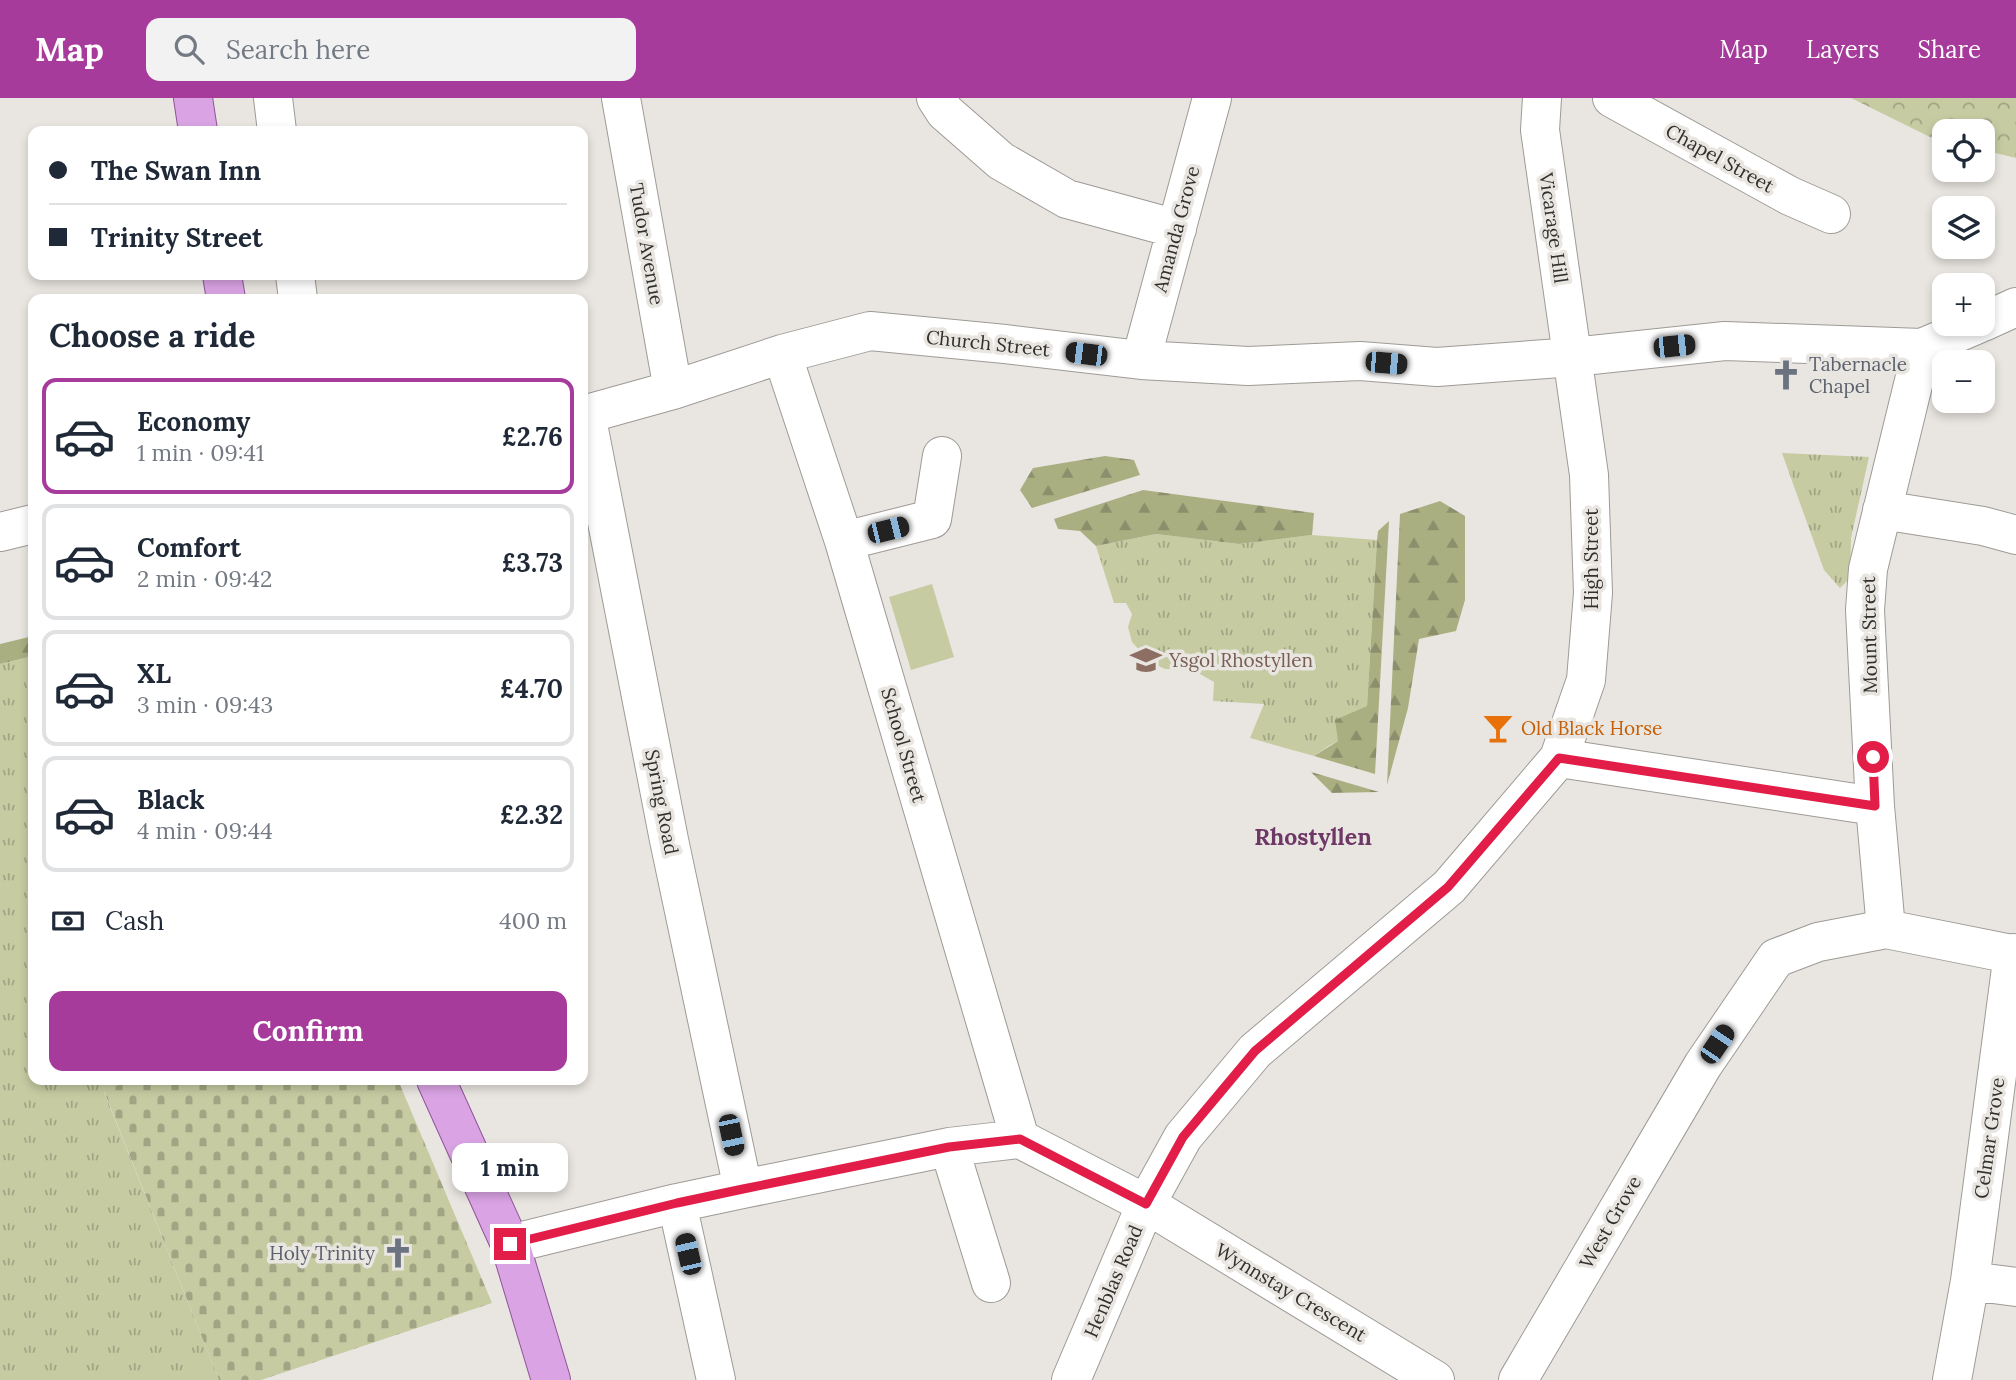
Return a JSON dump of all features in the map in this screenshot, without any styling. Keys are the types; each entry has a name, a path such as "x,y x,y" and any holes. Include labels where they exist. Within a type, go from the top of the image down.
{"main road":[{"path":"192,98 197,126"},
{"path":"438,1085 510,1244 551,1380"}],"street":[{"path":"274,98 277,126"},
{"name":"Tudor Avenue","path":"621,98 673,390"},
{"path":"936,98 945,112 1001,161 1067,199 1177,229"},
{"name":"Amanda Grove","path":"1140,360 1212,98"},
{"name":"Vicarage Hill","path":"1542,98 1541,130 1573,357"},
{"name":"Chapel Street","path":"1612,98 1790,196 1831,214"},
{"path":"1995,316 2016,307"},
{"name":"Church Street","path":"588,413 673,390 782,354 870,331 1140,360 1248,366 1360,361 1437,367 1573,357 1725,341 1922,348"},
{"path":"1922,348 1950,336"},
{"name":"Mount Street","path":"1886,929 1875,806 1865,610 1868,569 1922,348"},
{"name":"School Street","path":"782,354 844,541 1020,1139"},
{"name":"High Street","path":"1559,758 1586,680 1593,593 1589,475 1573,357"},
{"name":"Spring Road","path":"588,434 669,840 743,1189"},
{"path":"844,541 939,530 942,456"},
{"path":"1882,510 1983,526 2016,536"},
{"path":"0,532 28,525"},
{"path":"1559,758 1875,806"},
{"name":"Henblas Road","path":"1071,1380 1146,1204 1183,1137 1255,1051 1448,887 1559,758"},
{"path":"1886,929 2015,954"},
{"name":"West Grove","path":"1518,1380 1702,1065 1776,958 1818,942 1886,929"},
{"name":"Celmar Grove","path":"1952,1380 1970,1281 2015,954"},
{"path":"510,1244 743,1189 949,1147 1020,1139"},
{"name":"Wynnstay Crescent","path":"1020,1139 1146,1204 1435,1380"},
{"path":"949,1147 991,1283"},
{"path":"677,1203 716,1380"},
{"path":"1970,1281 2016,1287"}],"green space":[{"path":"1851,98 2016,98 2016,158 1995,153 1995,119 1932,119 1930,137"},
{"path":"1782,453 1869,457 1851,538 1850,578 1840,588 1824,570"},
{"path":"1105,456 1134,460 1140,475 1032,508 1020,490 1033,468"},
{"path":"1143,490 1314,513 1312,535 1239,544 1156,534 1096,546 1080,531 1058,529 1054,519"},
{"path":"1440,501 1465,516 1465,600 1456,631 1419,639 1408,708 1387,785 1400,514"},
{"path":"1389,521 1375,774 1314,756 1338,741 1335,720 1367,706 1378,531"},
{"path":"1156,534 1239,544 1312,535 1377,540 1367,706 1358,711 1338,741 1314,756 1250,738 1264,704 1213,701 1214,682 1191,669 1165,669 1154,664 1132,642 1128,627 1132,614 1126,603 1114,603 1096,546"},
{"path":"932,584 954,657 911,670 889,597"},
{"path":"28,637 28,657 0,664 0,644"},
{"path":"28,657 28,1085 120,1085 104,1092 219,1380 0,1380 0,664"},
{"path":"1311,772 1379,792 1332,793"},
{"path":"119,1085 400,1085 492,1303 261,1380 219,1380 104,1091"}],"place":[{"name":"Tabernacle Chapel","path":"1786,375"},
{"name":"Ysgol Rhostyllen","path":"1146,660"},
{"name":"Old Black Horse","path":"1498,728"},
{"name":"Holy Trinity","path":"398,1253"}],"district":[{"name":"Rhostyllen","path":"1313,836"}],"route":[{"path":"510,1244 743,1189 949,1147 1020,1139 1146,1204 1183,1137 1255,1051 1448,887 1559,758 1875,806 1873,757"}]}
